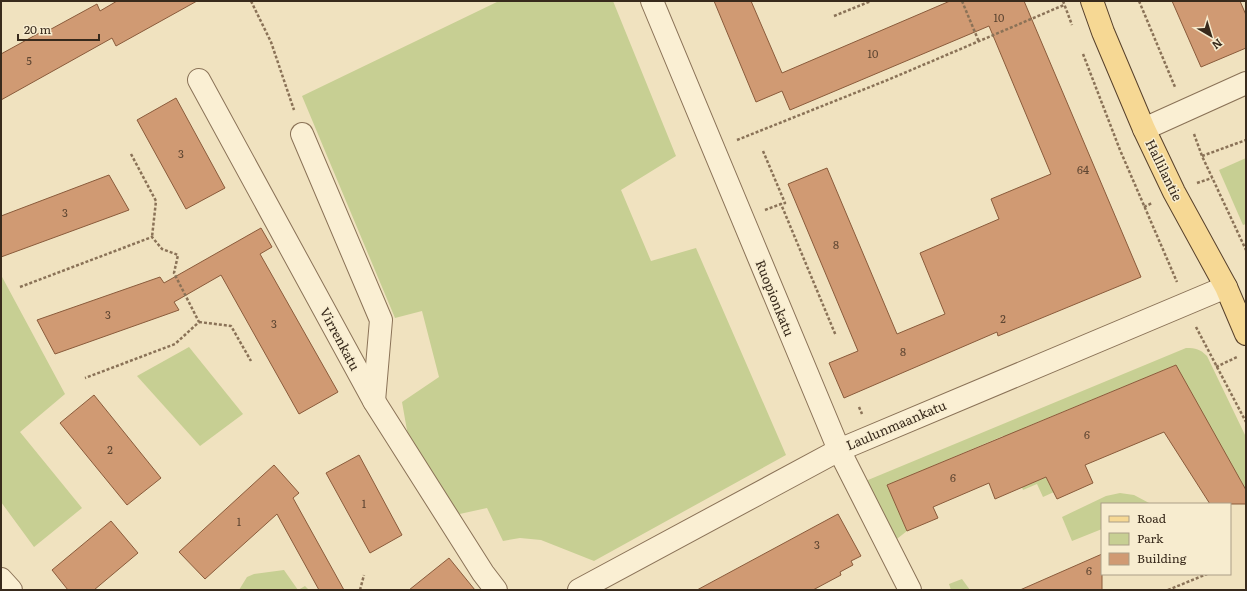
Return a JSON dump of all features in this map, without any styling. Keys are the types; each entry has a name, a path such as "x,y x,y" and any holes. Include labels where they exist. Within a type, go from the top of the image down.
{"main road":[{"name":"Hallilantie","path":"1092,1 1103,32 1144,129 1174,192 1226,287 1246,334"}],"street":[{"name":"Ruopionkatu","path":"652,1 838,450 910,590"},
{"name":"Virrenkatu","path":"200,80 374,401 483,573 496,590"},
{"path":"1144,129 1246,83"},
{"path":"302,134 381,320 374,401"},
{"name":"Laulunmaankatu","path":"579,590 838,450 1226,287"},
{"path":"1,579 11,590"}],"path":[{"path":"251,1 271,42 302,134"},
{"path":"834,16 871,1"},
{"path":"962,1 979,42"},
{"path":"1062,1 1072,27"},
{"path":"714,149 890,79 1064,5"},
{"path":"1081,49 1120,150 1187,304 1197,331 1246,422"},
{"path":"1202,156 1246,140"},
{"path":"742,219 785,203 762,151"},
{"path":"131,154 156,201 152,237 162,250 178,255 174,273 199,322"},
{"path":"781,204 836,336"},
{"path":"20,288 152,237"},
{"path":"85,378 175,344 199,322 231,326 251,360"},
{"path":"1216,367 1240,356"},
{"path":"360,590 364,575"},
{"path":"1168,590 1206,575"}],"green space":[{"path":"499,1 613,1 676,156 621,190 651,261 696,248 786,455 594,561 541,540 520,538 503,541 487,508 455,515 408,436 402,402 439,377 422,311 395,318 302,96"},
{"path":"1246,158 1246,224 1243,225 1219,170"},
{"path":"1,275 65,394 20,432 82,508 34,547 1,502"},
{"path":"189,347 243,414 200,446 137,376"},
{"path":"1186,348 1198,349 1207,356 1246,437 1246,491 1176,365 1026,427 1054,492 1043,497 1037,484 1023,490 1003,436 888,485 907,531 893,542 866,485 868,480"},
{"path":"1120,493 1134,495 1149,503 1101,503 1101,529 1072,541 1062,517 1106,496"},
{"path":"284,570 298,590 239,590 247,577 254,574"},
{"path":"962,579 970,590 951,590 949,584"},
{"path":"305,586 309,590 298,590"}],"building":[{"path":"117,1 197,1 116,46 112,38 1,100 1,54 41,32 42,34 97,4 100,11"},
{"path":"714,1 751,1 782,73 950,1 1024,1 1141,277 998,336 997,332 844,398 829,363 858,351 788,184 827,168 897,334 945,314 920,253 999,219 991,199 1051,174 989,26 790,110 782,91 756,102"},
{"path":"1172,1 1240,1 1246,15 1246,48 1201,67"},
{"path":"176,98 225,188 186,209 137,120"},
{"path":"109,175 129,210 1,257 1,216"},
{"path":"261,228 272,247 260,254 338,392 299,414 221,275 174,302 179,310 55,354 37,320 160,277 164,283"},
{"path":"1176,365 1246,490 1246,504 1209,503 1164,432 1085,465 1093,483 1057,499 1046,477 995,499 989,483 933,507 938,518 907,531 887,485"},
{"path":"94,395 161,478 127,505 60,423"},
{"path":"359,455 402,535 370,553 326,473"},
{"path":"274,465 299,493 293,498 344,590 319,590 277,514 205,579 179,552"},
{"path":"838,514 861,556 851,561 853,565 840,572 841,575 813,590 697,590"},
{"path":"111,521 138,553 94,590 68,590 52,570"},
{"path":"1101,554 1102,590 1020,590"},
{"path":"449,558 475,590 409,590"}]}
